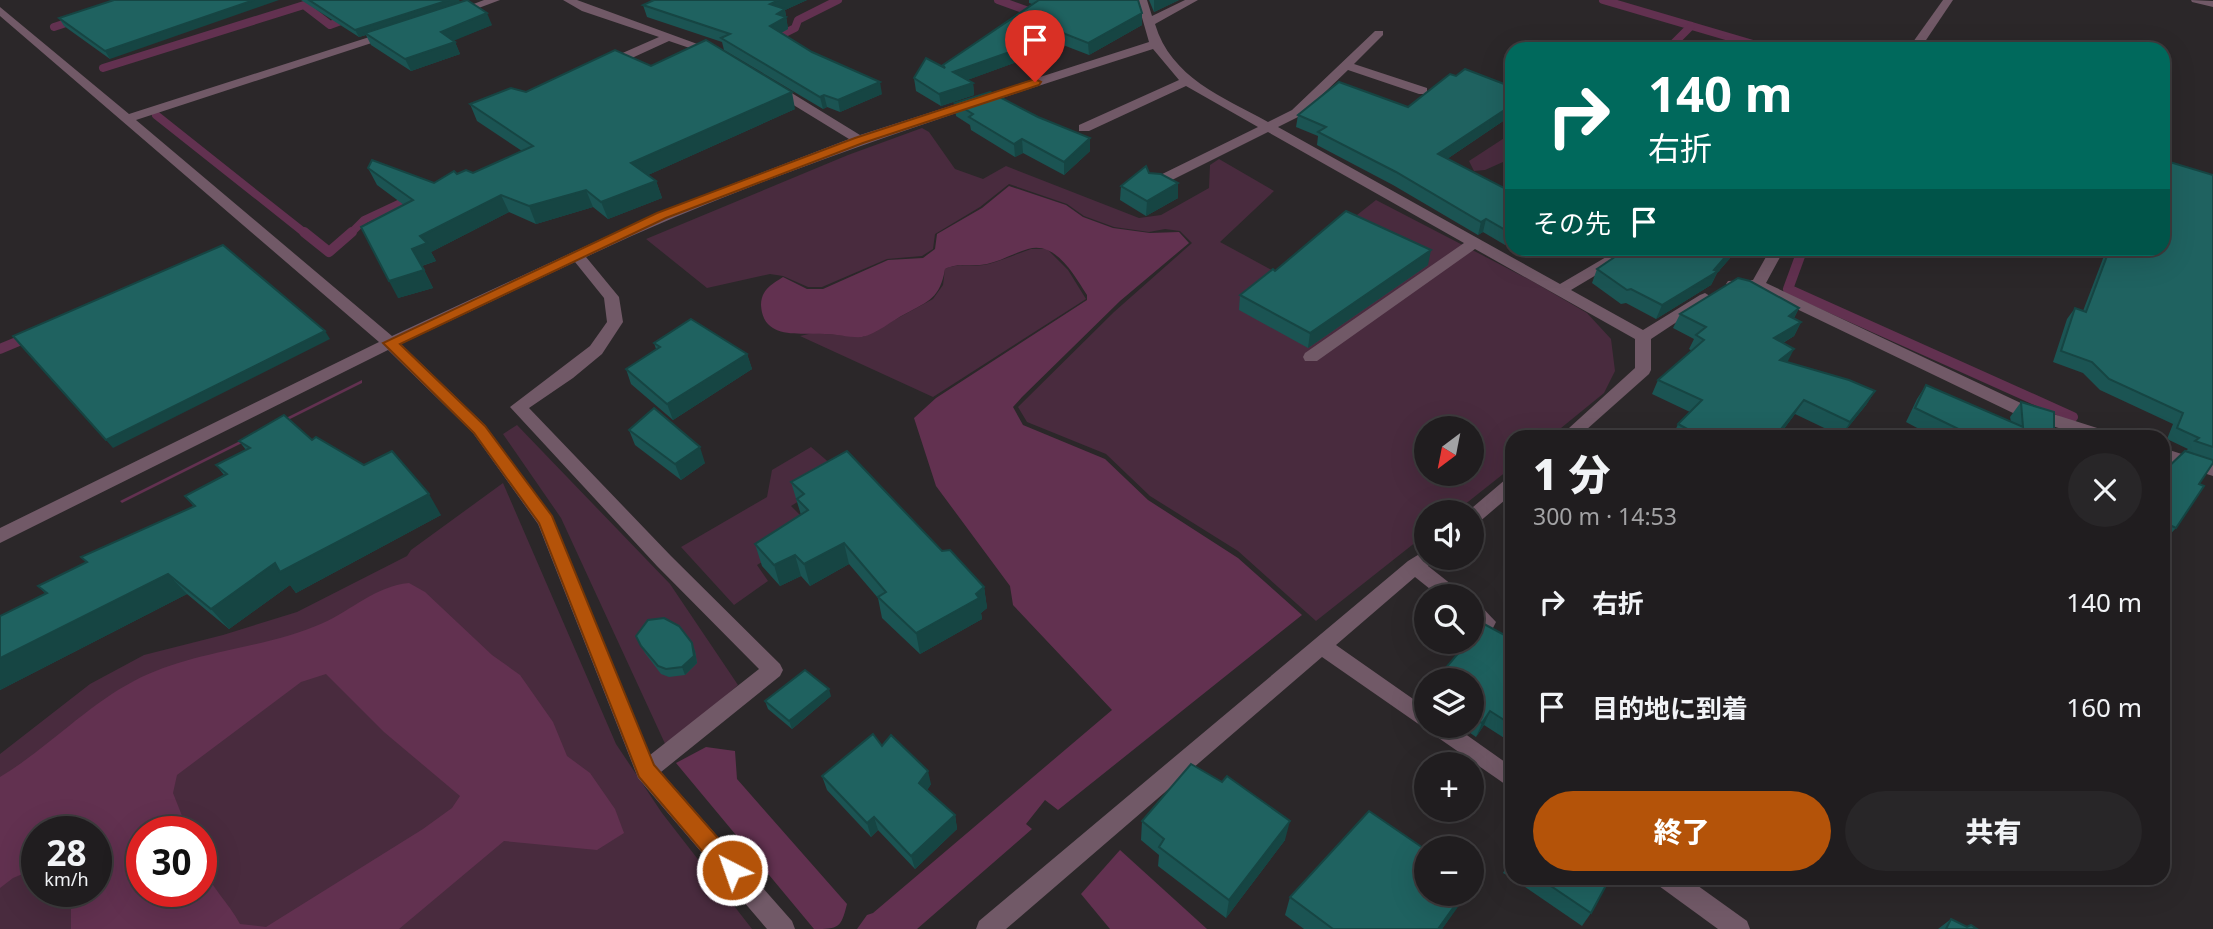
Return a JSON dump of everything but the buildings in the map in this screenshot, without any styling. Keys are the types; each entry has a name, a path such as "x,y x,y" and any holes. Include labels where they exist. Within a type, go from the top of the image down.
{"street":[{"path":"443,17 495,0"},
{"path":"568,0 586,9 717,53 729,60"},
{"path":"1142,0 1155,44 1186,81 1643,337"},
{"path":"1150,22 1193,0"},
{"path":"1919,42 1948,0"},
{"path":"2196,0 2213,4"},
{"path":"0,10 390,343 479,429 546,521 646,771 783,929"},
{"path":"129,118 403,29"},
{"path":"1155,183 1296,113 1332,85 1346,65 1379,33"},
{"path":"593,71 669,37"},
{"path":"0,536 390,343 662,216 859,140 1155,44"},
{"path":"1346,65 1423,91"},
{"path":"1084,128 1186,81"},
{"path":"765,82 859,140"},
{"path":"1311,357 1474,243"},
{"path":"578,255 611,297 615,322 596,350 567,374 518,407 664,561 773,670 646,771"},
{"path":"1560,290 1618,256"},
{"path":"1758,285 1774,256"},
{"path":"1643,337 1728,284 1758,285 2019,409 2085,430"},
{"path":"1575,430 1643,370 1643,337"},
{"path":"2170,456 2213,470"},
{"path":"1484,508 1505,490"},
{"path":"988,929 1414,568"},
{"path":"1429,570 1442,584"},
{"path":"1322,646 1414,711"},
{"path":"1454,738 1505,774"},
{"path":"1677,885 1738,929"}],"shaded area":[{"path":"922,128 929,132 955,169 983,179 1006,166 1139,218 1161,215 1209,188 1210,165 1219,159 1274,191 1220,242 1281,275 1376,200 1532,281 1587,313 1611,339 1615,371 1604,393 1559,430 1505,430 1505,473 1470,500 1414,500 1414,543 1316,621 1238,551 1150,496 1106,454 1027,422 1018,407 1114,312 1192,243 1180,231 1165,229 1149,232 1114,227 1084,216 1067,204 1009,184 980,207 935,234 933,249 922,256 887,259 822,287 808,287 783,276 770,274 707,288 646,239 848,155"},
{"path":"1505,138 1505,161 1485,170 1474,171 1469,161"},
{"path":"1009,186 1066,205 1083,217 1113,228 1150,233 1179,232 1189,243 1120,301 1022,397 1013,407 1023,425 1105,459 1148,500 1238,558 1302,615 1058,810 1045,800 1026,824 1032,829 917,929 857,929 867,915 873,913 1112,710 1013,605 1010,586 936,486 914,418 936,398 1087,300 1087,295 1056,255 1038,248 987,264 945,269 940,286 932,297 879,330 862,337 784,332 768,324 763,316 761,300 768,288 783,277 807,289 823,289 888,260 923,258 935,249 937,234 982,208"},
{"path":"1031,249 1047,249 1068,270 1086,299 933,397 800,336 813,333 863,337 933,299 943,285 945,269 989,264"},
{"path":"362,380 362,383 122,503 120,501"},
{"path":"517,425 670,584 738,685 667,748 561,518 503,434"},
{"path":"811,447 832,465 831,481 791,506 801,516 808,534 757,565 768,581 734,605 681,547 767,497 772,470"},
{"path":"503,483 616,744 662,813 752,929 0,929 0,754 90,684 144,655 223,635 297,612 407,556 411,550"},
{"path":"409,583 425,592 492,655 520,675 553,722 567,756 590,773 615,809 624,833 597,850 504,841 399,929 71,929 71,907 112,907 112,816 21,816 21,875 0,888 0,777 99,703 134,681 180,663 300,632 334,618 386,589","holes":["326,674 384,732 460,796 452,808 423,829 266,927 240,924 217,890 217,907 126,907 126,816 182,816 173,793 177,775 301,682"]},
{"path":"706,747 735,751 737,779 847,904 838,926 814,929 676,763"},
{"path":"1120,850 1207,929 1110,929 1081,894"}],"waterway":[{"path":"771,40 795,28 798,20 838,0"},
{"path":"998,0 1037,14"},
{"path":"1603,0 1746,42"},
{"path":"103,68 304,5 330,25 349,18"},
{"path":"54,27 75,20"},
{"path":"1675,42 1691,26"},
{"path":"156,115 306,234"},
{"path":"352,232 364,220 411,198"},
{"path":"304,232 329,252 352,232"},
{"path":"1800,256 1788,289 2073,417"},
{"path":"0,349 31,336"}],"route":[{"path":"732,870 646,771 546,521 479,429 390,343 662,216 859,140 1035,82"}]}
